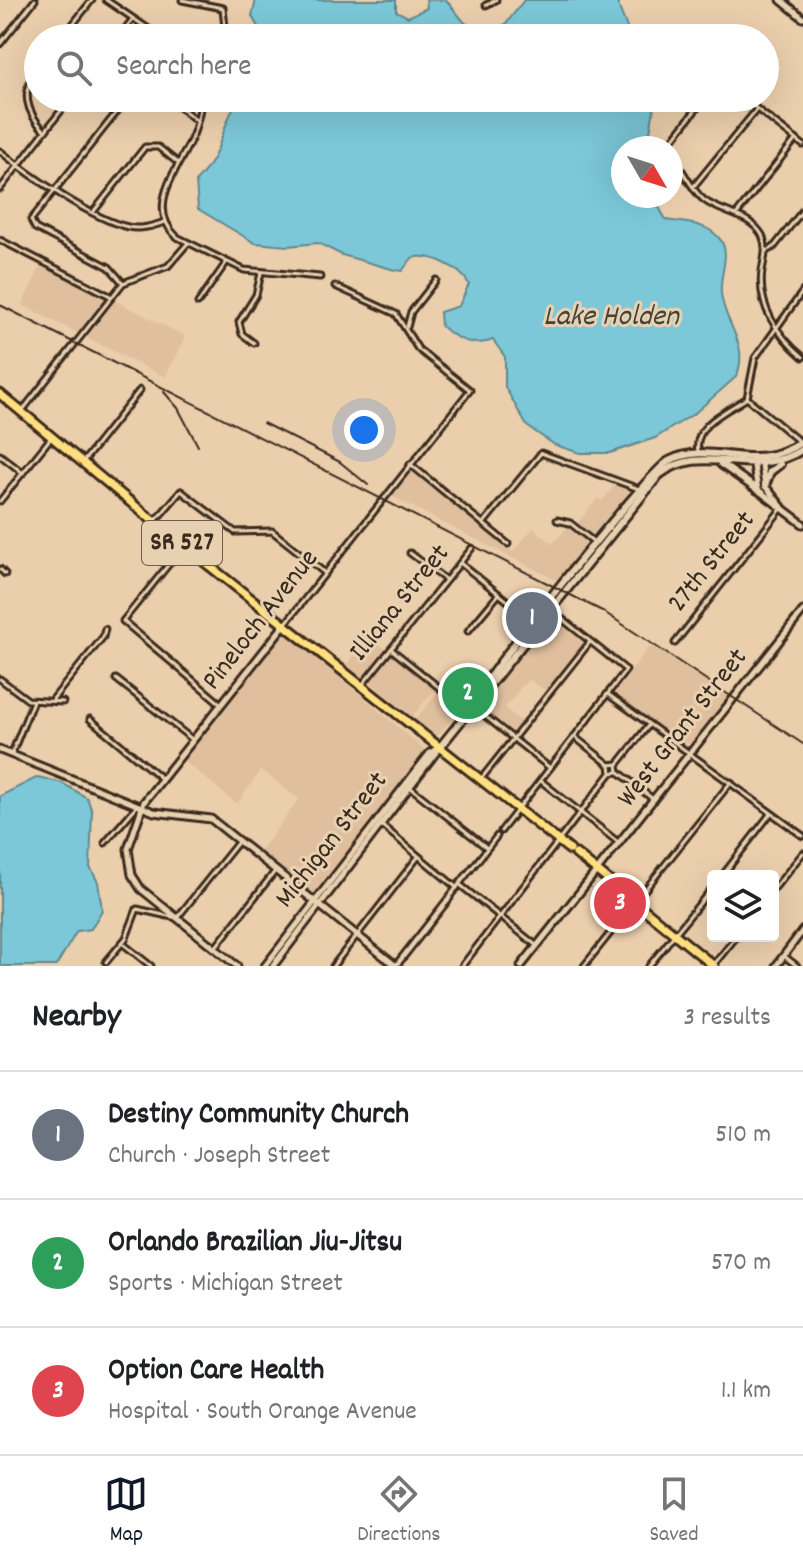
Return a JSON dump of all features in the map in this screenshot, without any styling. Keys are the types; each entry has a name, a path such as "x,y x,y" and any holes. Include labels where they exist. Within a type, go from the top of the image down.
{"main road":[{"name":"SR 527","path":"0,394 155,522 713,966"},
{"name":"Michigan Street","path":"440,747 599,545 670,466 699,456 757,462 790,458 802,445"},
{"name":"Michigan Street","path":"599,545 639,489 669,461 699,456 757,462 802,445"},
{"path":"765,486 770,472 790,458"},
{"path":"715,460 758,490"}],"street":[{"path":"0,44 35,0"},
{"path":"73,24 92,0"},
{"path":"106,0 139,24"},
{"path":"182,0 221,7 226,12 226,24"},
{"path":"486,5 496,0"},
{"path":"781,0 803,18"},
{"path":"129,24 132,20"},
{"path":"31,112 45,131"},
{"path":"0,189 60,112"},
{"path":"117,112 34,217 35,228 109,267 123,283"},
{"path":"186,112 197,121"},
{"path":"199,112 192,138 167,184 165,222 177,237 226,263 261,273 320,277"},
{"path":"675,136 694,112"},
{"path":"694,186 755,112"},
{"path":"761,112 803,145"},
{"path":"736,215 796,139"},
{"path":"94,211 145,147 158,147 177,162"},
{"path":"0,151 54,191 128,227 165,222"},
{"path":"683,172 707,202 736,215 761,233 766,251 761,285 774,327 780,338 803,357"},
{"path":"766,251 774,247 803,210"},
{"path":"0,240 112,297"},
{"path":"22,411 123,283 168,266 188,243"},
{"path":"198,303 226,263"},
{"path":"254,343 242,334 239,322 256,295 261,273"},
{"path":"407,328 411,312 436,280"},
{"path":"335,286 396,314 407,328"},
{"path":"699,456 696,439 701,429 747,398 755,358 774,327 803,291"},
{"path":"396,314 411,312"},
{"name":"Pineloch Avenue","path":"177,918 143,891 132,875 128,852 140,807 470,390 418,349 407,328"},
{"path":"83,462 140,390"},
{"path":"747,398 802,445"},
{"path":"0,501 53,436"},
{"path":"483,524 541,453 606,474 639,489 640,498"},
{"path":"0,455 23,473"},
{"path":"757,462 765,486 782,508"},
{"path":"757,462 758,490"},
{"path":"410,464 508,544"},
{"path":"758,490 765,486"},
{"path":"758,490 803,524"},
{"path":"155,522 181,491 235,532 272,531 325,573"},
{"name":"27th Street","path":"675,643 782,508"},
{"path":"557,520 570,523 599,545"},
{"path":"184,545 123,621 221,704"},
{"name":"Illiana Street","path":"362,685 472,548"},
{"path":"410,553 446,580"},
{"path":"460,563 536,623"},
{"path":"0,569 5,574"},
{"path":"468,631 499,594"},
{"path":"501,831 626,670 548,608"},
{"name":"West Grant Street","path":"521,966 803,611"},
{"path":"53,699 103,637 105,629"},
{"path":"481,779 590,642"},
{"path":"391,649 551,769"},
{"path":"0,679 33,701 53,699 63,702"},
{"path":"116,679 193,740"},
{"path":"609,695 648,726 692,752 803,836"},
{"path":"11,754 33,701"},
{"path":"90,719 162,779"},
{"path":"610,765 617,764 648,726"},
{"path":"576,738 610,765 611,773"},
{"name":"Michigan Street","path":"379,823 411,788 440,747"},
{"name":"Michigan Street","path":"265,966 379,823 430,753 440,747"},
{"path":"0,750 161,814 207,818 395,966 497,836"},
{"path":"617,764 618,772 654,800"},
{"path":"462,966 611,773 618,772"},
{"path":"541,781 619,843"},
{"path":"584,966 731,782"},
{"path":"411,788 487,848"},
{"path":"105,843 140,807"},
{"path":"727,870 771,813"},
{"path":"379,823 418,857 537,946"},
{"path":"177,918 239,841"},
{"path":"779,883 803,853"},
{"path":"333,966 418,857"},
{"path":"215,948 276,870"},
{"path":"649,966 707,894"},
{"name":"Michigan Street","path":"273,966 317,902"},
{"path":"106,962 122,943 137,909 177,918 237,966"},
{"path":"776,966 803,930"},
{"path":"713,966 732,942"},
{"path":"122,943 151,966"},
{"path":"281,944 283,953"},
{"path":"784,956 797,966"}],"shaded area":[{"path":"42,263 186,337 165,377 22,305"},
{"path":"411,471 513,552 533,528 553,544 568,526 591,544 560,582 391,496"},
{"path":"618,482 633,494 596,538 578,523 598,498 602,501"},
{"path":"550,616 585,643 547,692 528,679 505,708 522,723 512,734 479,707"},
{"path":"285,631 426,751 314,894 260,852 299,799 261,770 237,804 184,761"},
{"path":"364,632 386,650 364,679 346,665 358,650 353,646"},
{"path":"655,647 729,696 691,745 659,731 615,693 647,649"},
{"path":"391,654 435,689 412,717 370,682"},
{"path":"439,691 460,708 438,736 415,720"}],"water":[{"path":"256,0 396,0 396,11 408,17 427,8 426,0 446,0 467,24 256,24 252,16"},
{"path":"524,0 616,0 625,24 506,24"},
{"name":"Lake Holden","path":"232,112 653,112 649,136 611,136 611,208 660,208 666,220 701,226 719,238 725,250 721,293 740,354 736,377 695,413 655,438 610,453 580,453 555,445 527,426 505,387 505,357 493,340 479,343 466,341 441,326 440,312 459,306 469,284 459,272 427,258 412,258 402,271 342,255 318,243 288,246 255,243 198,209 196,181 217,150"},
{"path":"38,777 62,783 87,798 92,811 90,867 98,882 102,910 91,929 77,931 56,966 0,966 0,796"}],"railway":[{"path":"0,305 604,612 803,744"},
{"path":"164,392 178,408 198,446"},
{"path":"263,423 340,462 368,485"}],"place":[{"name":"Destiny Community Church","path":"532,618"},
{"name":"Orlando Brazilian Jiu-Jitsu","path":"468,693"},
{"name":"Option Care Health","path":"620,903"}]}
